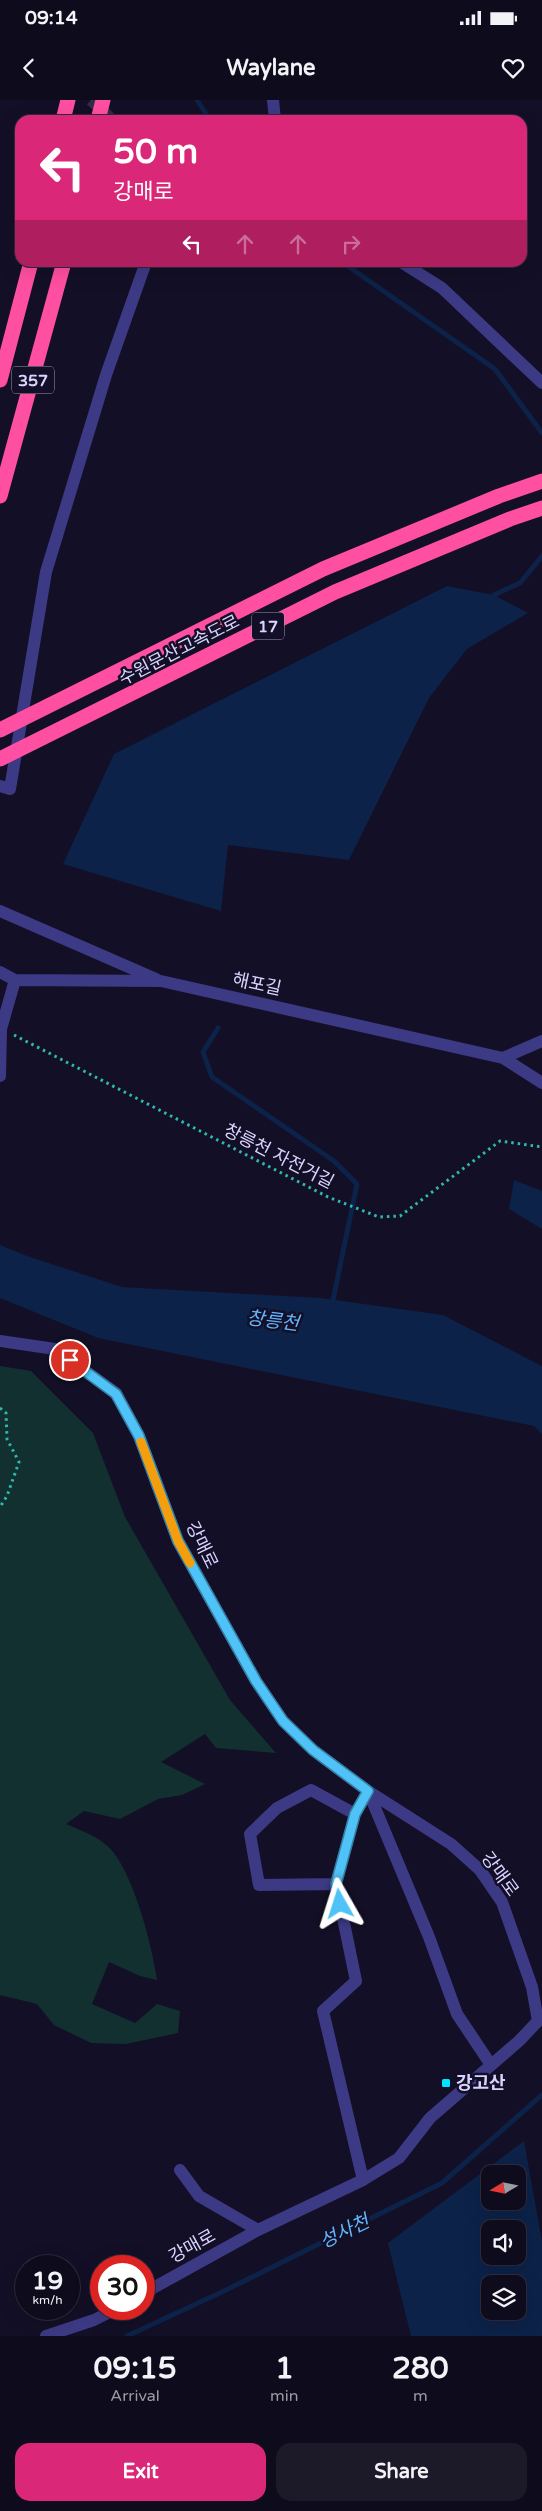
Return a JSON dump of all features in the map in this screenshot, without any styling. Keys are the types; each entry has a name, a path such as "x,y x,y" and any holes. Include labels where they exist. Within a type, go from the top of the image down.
{"highway":[{"path":"64,115 68,100"},
{"path":"99,115 103,100"},
{"name":"357","path":"0,380 30,267"},
{"name":"357","path":"0,496 63,267"},
{"name":"수원문산고속도로","path":"0,730 323,569 499,496 542,482"},
{"name":"수원문산고속도로","path":"0,759 335,592 510,519 542,508"}],"street":[{"path":"273,100 274,115"},
{"path":"0,786 10,789 46,572 106,375 144,267"},
{"path":"409,267 442,288 542,383"},
{"path":"0,911 160,981"},
{"name":"해포길","path":"0,972 15,980 160,981 503,1058"},
{"path":"0,1076 2,1029 15,980"},
{"path":"503,1058 542,1041"},
{"path":"503,1058 542,1050"},
{"path":"503,1058 542,1083"},
{"name":"강매로","path":"0,1341 55,1349 116,1394 139,1436 178,1541 256,1681 283,1721 313,1750 368,1791 451,1844 480,1870 502,1902 532,1987 540,2021 430,2118 399,2158 364,2180 258,2230 155,2287"},
{"path":"336,1884 259,1885 250,1834 277,1808 310,1790 355,1814"},
{"path":"364,2180 324,2010 356,1981 336,1884 355,1814 368,1791"},
{"path":"368,1791 429,1936 457,2014 491,2065"},
{"name":"강매로","path":"180,2170 199,2196 258,2230"},
{"path":"46,2336 94,2320"}],"path":[{"name":"창릉천 자전거길","path":"2,1029 328,1197 379,1217 400,1216 500,1141 542,1147"},
{"path":"0,1408 6,1413 7,1439 19,1462 7,1496 0,1507"}],"green space":[{"path":"0,1366 31,1371 93,1433 125,1517 230,1700 276,1753 216,1748 205,1734 161,1762 205,1784 182,1795 158,1799 120,1819 84,1811 66,1824 92,1835 104,1843 122,1865 142,1914 157,1980 140,1976 109,1962 92,2004 135,2023 157,2004 180,2011 178,2033 126,2044 91,2043 54,2025 37,2004 0,1995"}],"water":[{"path":"447,586 494,595 528,613 467,649 429,698 349,860 228,845 221,911 63,864 114,754"},
{"path":"514,1180 542,1191 542,1229 509,1209"},
{"name":"창릉천","path":"0,1245 27,1256 122,1287 321,1298 443,1315 542,1366 542,1434 534,1426 98,1338 0,1298"},
{"path":"524,2141 542,2241 542,2336 411,2336 388,2243 481,2173 481,2210 526,2210 526,2165 492,2165"}],"waterway":[{"path":"197,100 207,115"},
{"path":"349,267 495,369 542,433"},
{"path":"494,595 520,583 542,556"},
{"path":"218,1028 203,1052 212,1077 334,1161 357,1184 332,1305"},
{"name":"성사천","path":"127,2336 224,2291 442,2183 542,2095"}],"tunnel":[{"path":"91,100 107,115"}],"slow traffic":[{"path":"141,1442 178,1541 190,1563"}],"place":[{"name":"강고산","path":"446,2083"}],"route":[{"path":"70,1360 116,1394 139,1436 178,1541 256,1681 283,1721 313,1750 368,1791 355,1814 336,1884 340,1904"}]}
